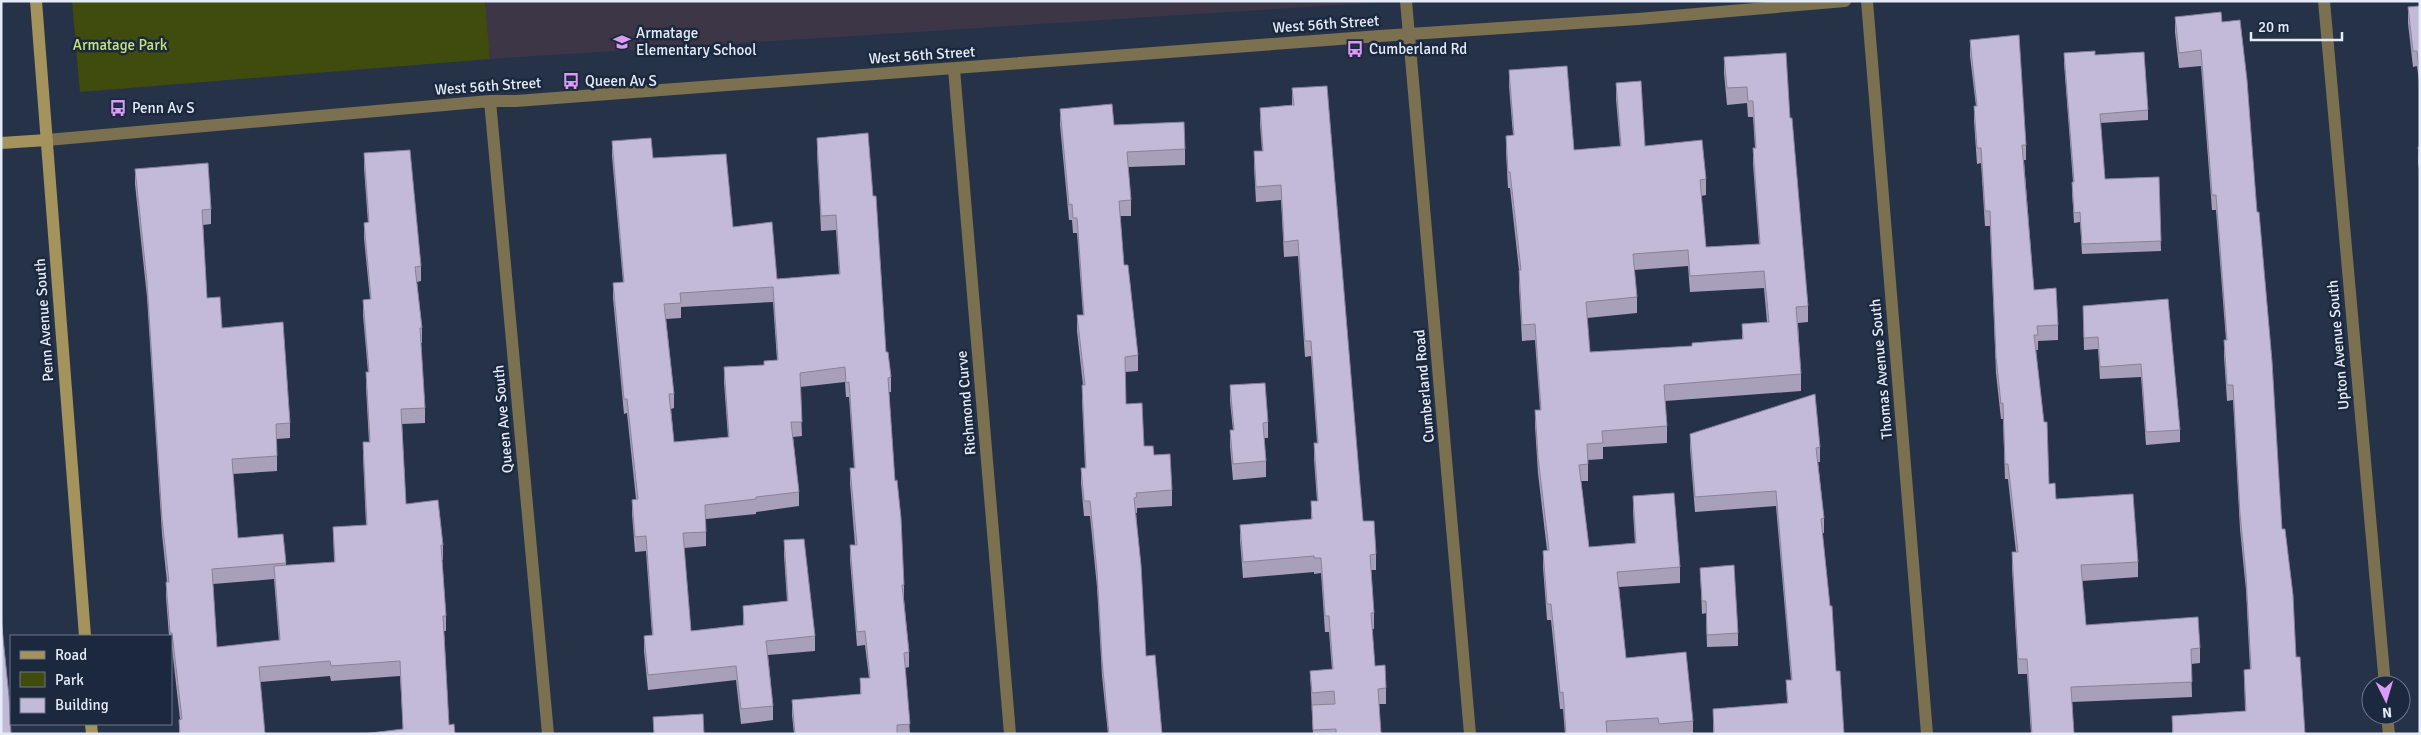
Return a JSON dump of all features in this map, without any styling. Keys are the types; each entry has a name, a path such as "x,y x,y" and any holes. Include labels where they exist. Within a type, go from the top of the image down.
{"main road":[{"name":"Penn Avenue South","path":"36,1 85,635"},
{"name":"West 56th Street","path":"1,143 47,140"}],"street":[{"name":"Cumberland Road","path":"1406,1 1470,734"},
{"name":"West 56th Street","path":"47,140 490,101 516,102 1845,1"},
{"name":"Thomas Avenue South","path":"1867,1 1927,734"},
{"name":"Upton Avenue South","path":"2324,1 2384,675"},
{"name":"Richmond Curve","path":"954,69 1010,734"},
{"name":"Queen Ave South","path":"490,101 548,734"}],"shaded area":[{"name":"Armatage Elementary School","path":"485,1 1370,1 1370,3 490,59"}],"green space":[{"name":"Armatage Park","path":"72,1 485,1 490,59 80,92"}],"building":[{"path":"2420,6 2420,74 2417,51 2413,51 2408,7"},
{"path":"2221,12 2222,22 2240,20 2247,80 2257,212 2259,212 2272,361 2282,529 2285,529 2293,595 2296,657 2300,657 2305,734 2173,734 2172,716 2246,711 2244,670 2251,669 2233,385 2227,385 2224,340 2227,340 2216,195 2212,195 2201,50 2179,53 2175,17"},
{"path":"2019,35 2026,145 2022,145 2034,290 2056,288 2058,325 2037,326 2038,335 2034,335 2044,422 2047,422 2049,484 2055,483 2056,499 2133,494 2138,562 2081,565 2086,625 2198,617 2200,648 2191,649 2192,682 2071,687 2074,734 2032,734 2027,659 2018,659 2012,552 2018,552 2008,464 2005,464 2003,403 2001,404 1996,357 1990,211 1985,211 1981,148 1977,148 1974,106 1977,106 1970,40"},
{"path":"2095,51 2095,55 2144,52 2148,110 2100,114 2105,179 2159,177 2161,241 2082,244 2080,212 2074,213 2072,182 2074,182 2064,53"},
{"path":"1786,53 1790,118 1792,118 1808,306 1796,307 1801,374 1664,385 1667,426 1602,431 1603,443 1587,444 1588,464 1579,465 1589,547 1636,543 1633,496 1674,493 1680,567 1617,572 1626,658 1686,652 1693,721 1659,724 1658,718 1606,721 1607,734 1566,734 1563,692 1560,693 1551,604 1547,604 1543,551 1549,550 1538,457 1535,410 1541,410 1535,324 1522,325 1519,270 1521,270 1510,172 1508,172 1506,136 1514,135 1509,70 1567,66 1574,150 1621,146 1616,83 1641,81 1645,146 1702,140 1706,179 1700,180 1706,247 1760,244 1753,148 1756,148 1753,101 1748,101 1747,87 1727,88 1724,57","holes":["1688,250 1690,276 1764,271 1769,322 1742,324 1743,339 1692,343 1692,346 1590,352 1586,302 1637,297 1633,254"]},
{"path":"1327,86 1363,521 1374,521 1376,554 1370,555 1374,613 1371,613 1375,666 1385,665 1386,688 1378,689 1381,734 1336,734 1336,729 1313,730 1312,705 1335,704 1334,691 1312,693 1310,671 1333,669 1329,616 1325,616 1321,558 1314,558 1314,556 1243,562 1240,525 1312,519 1311,501 1318,501 1314,443 1318,443 1311,341 1305,341 1298,240 1284,242 1281,185 1256,187 1254,151 1263,151 1260,108 1294,105 1292,88"},
{"path":"1112,104 1114,125 1184,122 1185,149 1127,152 1131,200 1119,201 1124,265 1128,265 1138,355 1125,357 1126,404 1142,403 1144,446 1153,446 1154,455 1170,454 1172,490 1136,493 1137,497 1134,498 1141,565 1146,656 1155,655 1162,734 1109,734 1090,501 1084,501 1081,468 1086,468 1082,385 1085,385 1077,315 1084,315 1077,218 1073,218 1072,204 1069,205 1060,109"},
{"path":"868,133 873,196 876,196 886,352 888,352 891,377 888,378 895,481 897,480 901,518 904,585 902,585 909,652 904,653 910,724 897,725 897,734 795,734 792,700 861,694 860,678 870,678 865,631 857,632 850,545 857,545 850,468 855,468 849,382 846,383 845,367 800,373 802,422 791,422 799,492 705,505 706,532 683,533 691,631 744,625 743,606 788,601 784,540 804,539 815,636 766,641 773,706 741,709 736,666 648,675 644,636 653,635 646,536 635,537 632,500 638,499 627,399 624,399 613,283 624,282 612,141 651,138 653,158 726,154 733,227 772,222 777,279 840,274 836,215 821,216 817,138","holes":["773,287 778,360 764,361 764,365 724,367 729,437 674,442 669,394 674,394 664,304 681,303 680,293"]},
{"path":"410,150 421,266 415,267 422,328 420,328 425,408 401,409 406,504 438,500 443,545 441,545 446,616 443,616 449,725 454,724 455,734 362,734 403,729 400,661 331,666 330,661 259,667 265,734 180,734 179,720 182,719 172,633 170,633 166,582 169,582 162,519 147,282 135,169 208,163 211,209 202,210 207,298 220,297 222,328 283,322 290,423 276,424 277,456 232,459 238,538 283,534 286,563 212,569 217,647 280,640 274,566 335,562 333,527 367,525 363,442 370,442 366,372 369,372 363,300 371,299 364,223 369,222 364,153"},
{"path":"2168,299 2180,430 2146,432 2141,364 2100,367 2098,337 2084,338 2083,306"},
{"path":"1265,383 1268,422 1263,423 1266,461 1233,464 1230,430 1234,430 1230,385"},
{"path":"1815,394 1820,447 1816,448 1824,518 1821,519 1830,606 1832,606 1836,671 1840,671 1844,734 1714,734 1713,709 1788,703 1786,680 1792,680 1776,491 1695,497 1690,434"},
{"path":"1734,565 1738,633 1707,635 1706,601 1702,601 1700,568"},
{"path":"1,617 11,734 1,734"},
{"path":"703,714 704,734 654,734 653,717"}],"place":[{"name":"Armatage Elementary School","path":"622,42"},
{"name":"Cumberland Rd","path":"1355,49"},
{"name":"Queen Av S","path":"571,81"},
{"name":"Penn Av S","path":"118,108"}]}
